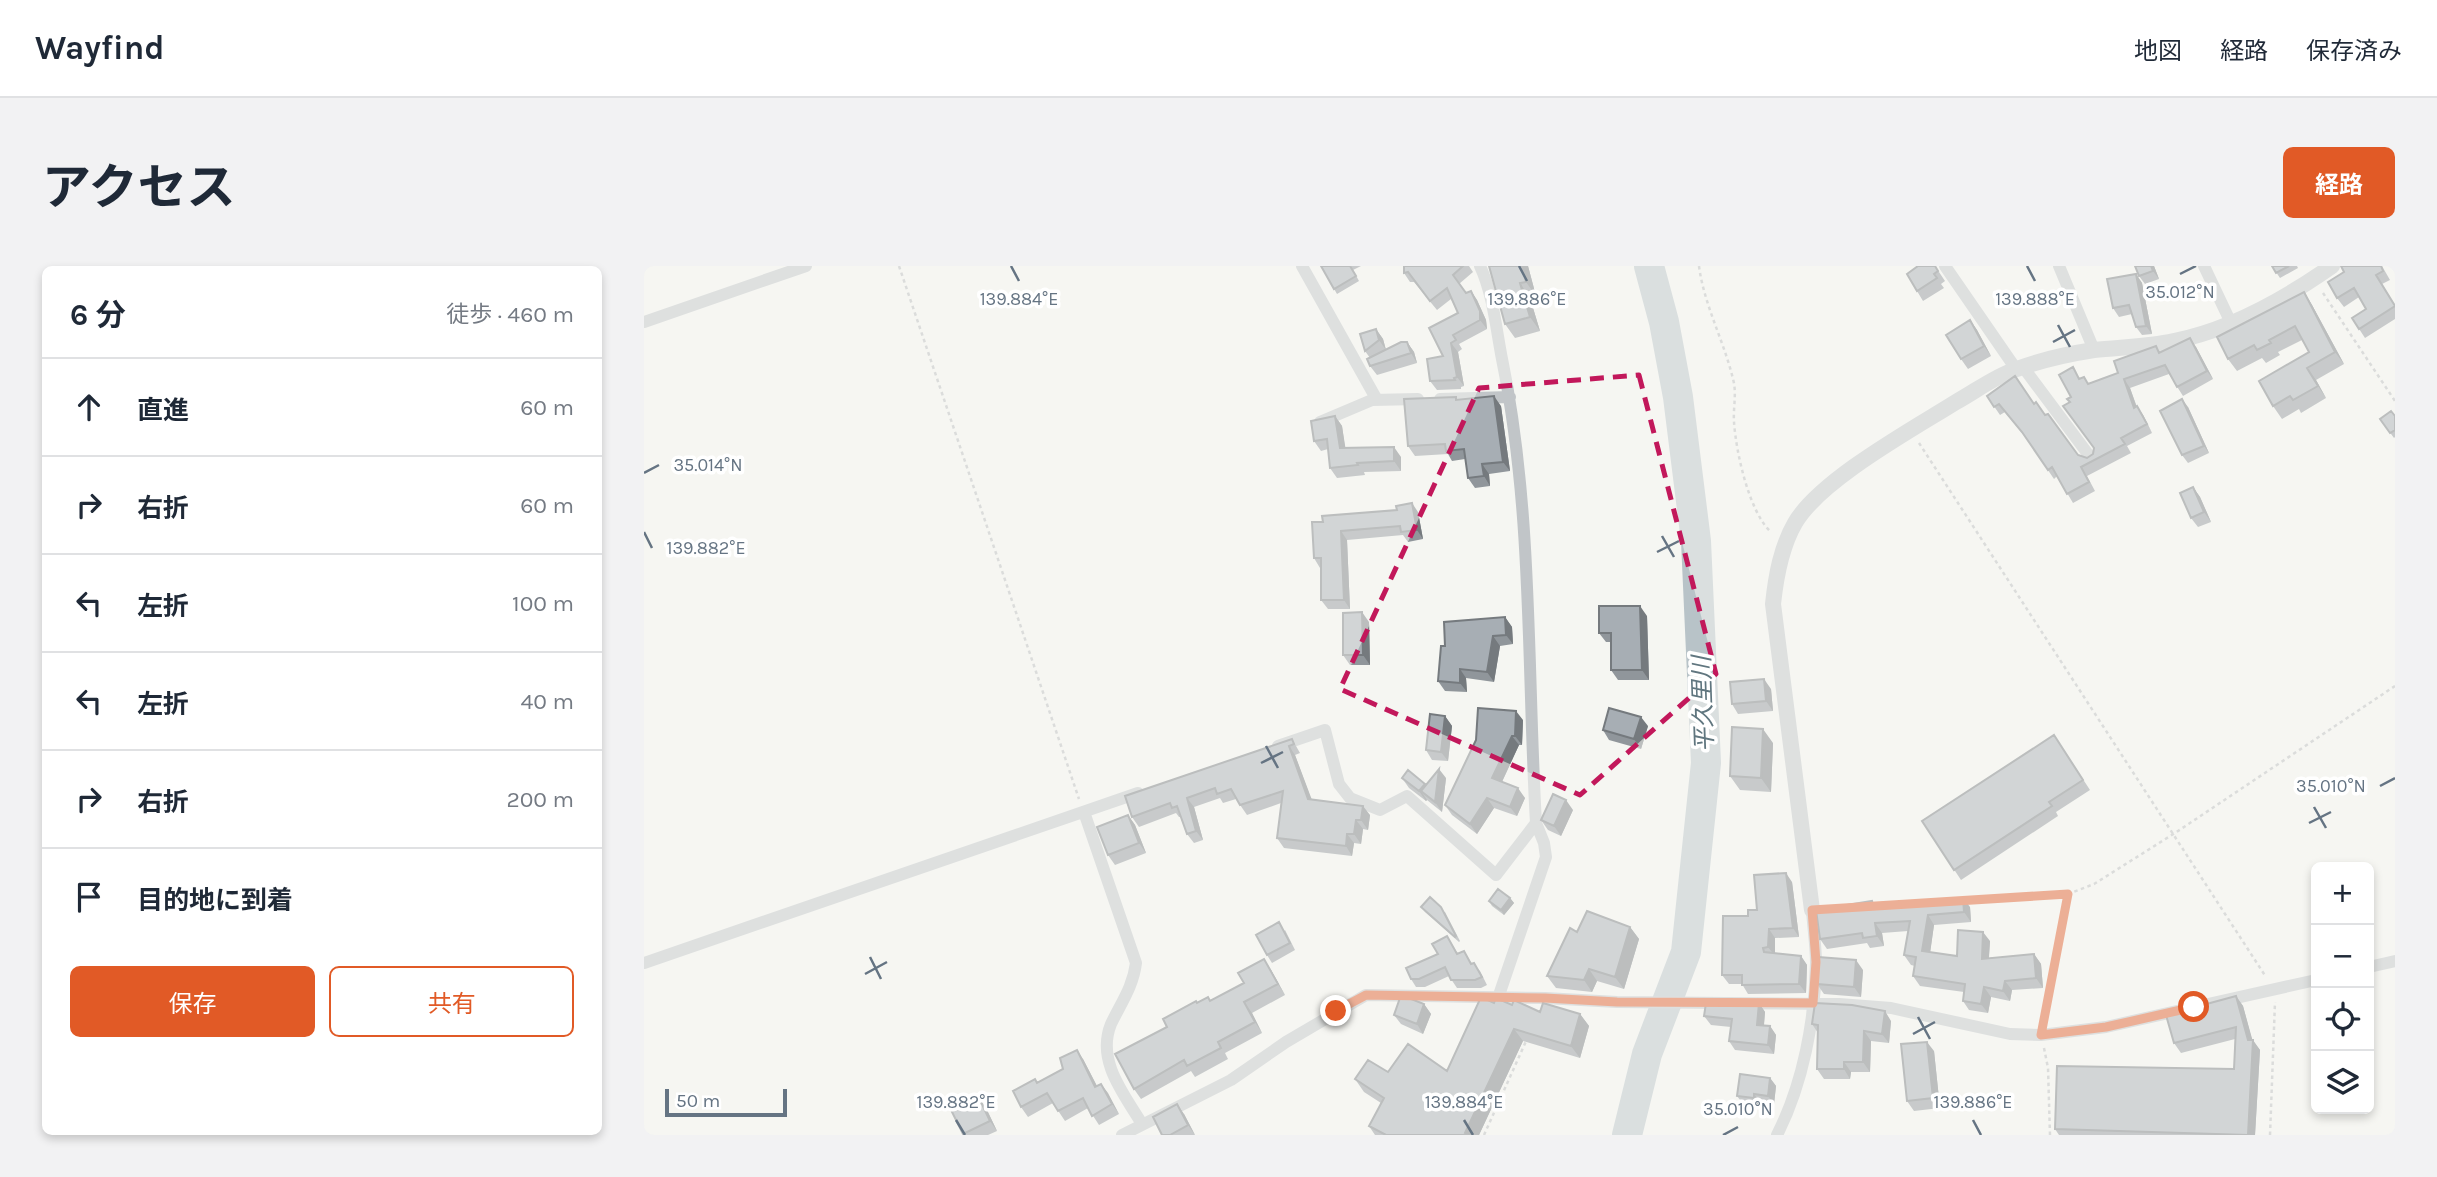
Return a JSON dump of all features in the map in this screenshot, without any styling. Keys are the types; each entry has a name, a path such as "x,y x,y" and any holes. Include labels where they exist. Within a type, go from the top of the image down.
{"street":[{"path":"644,322 806,266"},
{"path":"1302,266 1377,400"},
{"path":"1480,266 1491,300 1510,397 1519,473 1532,673 1536,823 1546,857 1498,998"},
{"path":"1945,266 2019,368 2091,458"},
{"path":"2059,266 2094,351"},
{"path":"2204,266 2231,323"},
{"path":"1777,1135 1793,1097 1813,1003 1816,962 1812,910 1773,604 1784,544 1796,521 1830,485 1911,430 2001,375 2019,368 2094,351 2175,341 2231,323 2282,298 2332,266"},
{"path":"1320,422 1377,400 1510,397"},
{"path":"1262,751 1325,730 1339,784 1350,798 1380,810 1407,796 1496,875 1536,823"},
{"path":"644,963 1147,790"},
{"path":"1084,812 1136,963 1134,978 1111,1026 1106,1048 1110,1070 1142,1124"},
{"path":"2374,966 2395,961"},
{"path":"1122,1135 1231,1080 1286,1042 1366,995 1617,1002 1813,1003 1891,1007 2010,1034 2041,1035 2106,1027 2311,981"}],"path":[{"path":"899,266 1084,812"},
{"path":"1699,266 1701,284 1734,383 1734,423 1750,495 1761,523 1784,544"},
{"path":"2313,279 2395,401"},
{"path":"1911,430 2275,990 2270,1135"},
{"path":"1959,901 2068,894 2094,884 2395,686"},
{"path":"2050,1135 2048,1068 2041,1035 2068,894"},
{"path":"1484,1135 1529,1035"}],"highlighted area":[{"path":"1639,375 1716,674 1580,795 1340,689 1479,388"}],"building":[{"path":"1321,266 1350,266 1356,276 1334,289"},
{"path":"1404,266 1463,266 1453,275 1466,293 1471,291 1480,311 1480,320 1453,335 1456,340 1451,343 1457,377 1455,380 1430,381 1427,359 1443,356 1429,328 1458,313 1447,288 1430,301 1408,272 1404,273"},
{"path":"1489,266 1522,266 1526,282 1520,283 1530,317 1505,324"},
{"path":"1918,266 1935,266 1938,271 1934,274 1937,278 1917,291 1907,274"},
{"path":"2135,266 2151,266 2153,271 2139,276"},
{"path":"2272,266 2289,266 2276,273"},
{"path":"2341,266 2381,266 2383,271 2376,275 2395,306 2359,329 2352,318 2366,309 2354,288 2337,298 2328,282 2344,272"},
{"path":"2136,274 2146,326 2136,327 2129,305 2113,308 2107,279"},
{"path":"2304,292 2335,352 2307,368 2318,386 2293,400 2290,396 2273,406 2259,381 2309,352 2295,326 2257,350 2254,345 2228,359 2217,337"},
{"path":"1970,320 1984,346 1961,359 1946,335"},
{"path":"1376,329 1379,340 1365,351 1360,334"},
{"path":"2190,338 2207,371 2177,387 2165,365 2124,379 2134,408 2137,406 2147,424 2121,438 2125,444 2081,467 2089,482 2067,494 2052,467 2048,470 1999,404 1994,407 1987,396 2015,376 2034,404 2036,402 2045,415 2048,414 2078,455 2087,458 2093,454 2094,448 2063,406 2070,402 2067,399 2071,397 2059,375 2073,367 2079,379 2084,377 2088,384 2118,373 2114,361 2156,346 2159,353"},
{"path":"1401,342 1407,342 1411,353 1370,366 1367,359"},
{"path":"1494,396 1503,462 1482,464 1484,476 1468,478 1464,449 1446,451 1445,444 1408,446 1404,399 1456,397 1456,400"},
{"path":"2182,399 2204,446 2182,455 2160,411"},
{"path":"2391,411 2395,416 2395,430 2390,433 2380,419"},
{"path":"1335,416 1340,448 1394,447 1394,461 1330,468 1327,439 1314,441 1311,421"},
{"path":"2193,487 2204,512 2191,518 2180,493"},
{"path":"1412,503 1417,530 1401,532 1400,526 1341,531 1344,600 1321,600 1321,558 1314,558 1312,522 1323,522 1322,516 1397,510 1396,506"},
{"path":"1599,606 1640,606 1642,670 1611,670 1611,633 1599,633"},
{"path":"1362,612 1363,655 1343,655 1343,613"},
{"path":"1505,617 1506,635 1493,636 1487,672 1460,669 1460,683 1438,681 1441,646 1445,646 1444,622"},
{"path":"1764,679 1766,701 1732,704 1730,682"},
{"path":"1478,708 1516,711 1515,736 1512,736 1492,778 1518,788 1510,807 1487,798 1470,824 1445,805 1476,740"},
{"path":"1609,708 1641,717 1634,739 1603,730"},
{"path":"1430,714 1445,716 1441,752 1426,750"},
{"path":"1732,727 1763,729 1761,778 1730,776"},
{"path":"2054,735 2083,780 2049,802 2052,806 1954,870 1922,821"},
{"path":"1292,739 1294,744 1289,746 1308,799 1363,806 1361,820 1356,820 1354,834 1347,834 1346,846 1277,838 1283,791 1240,805 1231,789 1217,794 1215,788 1187,798 1196,831 1187,834 1177,806 1172,808 1170,803 1132,817 1125,796"},
{"path":"1439,769 1435,802 1421,791"},
{"path":"1408,770 1425,784 1419,791 1402,778"},
{"path":"1553,794 1566,800 1554,826 1541,820"},
{"path":"1128,815 1139,843 1108,855 1097,827"},
{"path":"1786,873 1793,928 1769,929 1768,947 1763,948 1764,952 1801,956 1799,984 1742,985 1742,975 1722,975 1723,916 1748,916 1748,910 1757,910 1754,875"},
{"path":"1498,889 1510,898 1501,910 1489,901"},
{"path":"1430,897 1441,907 1455,937 1421,907"},
{"path":"1963,898 1964,912 1928,915 1922,951 1957,956 1958,930 1983,932 1982,959 2034,954 2036,978 2005,981 2003,991 1984,987 1981,1004 1963,1001 1965,984 1913,976 1916,957 1904,955 1910,921 1875,923 1877,936 1863,938 1862,933 1820,939 1816,910 1872,901 1873,905"},
{"path":"1587,911 1630,927 1615,977 1589,969 1584,980 1547,976 1570,928 1577,932"},
{"path":"1279,922 1290,943 1267,955 1256,935"},
{"path":"1447,936 1457,954 1464,951 1482,977 1475,980 1451,980 1445,967 1419,979 1411,979 1406,968 1438,954 1432,944"},
{"path":"1818,957 1856,960 1854,987 1817,984"},
{"path":"1264,959 1278,984 1244,1002 1255,1022 1218,1042 1221,1048 1187,1066 1184,1060 1134,1089 1115,1054 1167,1027 1163,1019 1196,1001 1197,1003 1208,997 1210,1001 1244,983 1238,973"},
{"path":"1401,995 1424,1004 1417,1024 1394,1015"},
{"path":"2236,996 2248,1040 2253,1040 2248,1135 2055,1129 2057,1066 2234,1069 2236,1027 2174,1043 2166,1015"},
{"path":"1481,997 1494,1003 1496,998 1512,1005 1514,1000 1540,1012 1543,1003 1580,1014 1571,1046 1514,1029 1465,1133 1471,1135 1386,1135 1369,1126 1384,1098 1355,1079 1368,1060 1388,1072 1408,1044 1447,1071"},
{"path":"1706,1003 1759,1003 1757,1025 1770,1026 1768,1045 1729,1041 1732,1019 1704,1016"},
{"path":"1815,1003 1852,1005 1885,1011 1882,1034 1864,1031 1863,1062 1844,1062 1844,1069 1817,1069 1818,1025 1812,1024"},
{"path":"1927,1042 1933,1098 1907,1101 1901,1044"},
{"path":"1077,1050 1095,1087 1101,1084 1112,1104 1092,1116 1083,1098 1058,1111 1047,1093 1021,1107 1013,1091 1035,1079 1037,1083 1063,1069 1060,1058"},
{"path":"1740,1074 1770,1078 1768,1096 1737,1096"},
{"path":"979,1098 990,1121 963,1134 952,1112"},
{"path":"1177,1104 1188,1125 1170,1135 1162,1135 1153,1117"}],"waterway":[{"name":"平久里川","path":"1627,1135 1647,1054 1686,952 1706,763 1696,541 1678,397 1664,322 1649,266"}],"route":[{"path":"1336,1011 1366,995 1617,1002 1813,1003 1816,962 1812,910 2068,894 2041,1035 2106,1027 2194,1007"}]}
